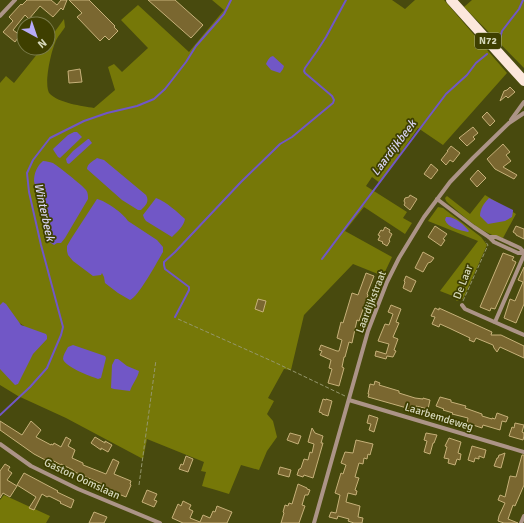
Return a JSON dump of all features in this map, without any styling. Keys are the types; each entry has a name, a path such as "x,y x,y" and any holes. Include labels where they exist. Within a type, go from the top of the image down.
{"main road":[{"name":"N72","path":"451,0 524,81"}],"street":[{"path":"0,16 15,0"},
{"name":"Laardijkstraat","path":"509,123 524,102"},
{"name":"Laardijkstraat","path":"314,523 368,330 387,282 399,258 411,237 437,199 462,168 509,123 524,113"},
{"path":"437,199 494,242 518,253 524,254 495,322"},
{"name":"De Laar","path":"462,305 465,309 524,335"},
{"name":"Laarbemdeweg","path":"349,399 524,452"},
{"name":"Gaston Oomslaan","path":"0,444 31,466 78,489 160,523"},
{"path":"521,523 524,516"}],"path":[{"name":"De Laar","path":"462,305 488,245 482,237 482,233"},
{"path":"178,319 274,362 349,399"},
{"path":"139,485 156,360"}],"shaded area":[{"path":"212,0 392,0 405,9 415,0 444,0 507,73 443,145 418,128 380,183 372,177 366,186 407,212 403,218 412,223 405,234 364,207 345,231 392,257 383,276 353,264 304,315 291,370 284,369 268,398 274,401 267,414 273,421 277,437 267,451 259,470 241,465 229,494 202,486 206,472 201,471 204,462 147,439 143,459 66,418 18,396 0,385 0,360 24,326 0,310 0,83 6,76 14,83 36,56 51,56 47,77 48,90 50,94 59,100 71,104 94,108 115,90 108,67 114,64 122,72 148,48 121,20 138,5 189,52 224,10"},
{"path":"472,0 524,0 524,68 464,7"},
{"path":"64,19 65,27 56,41 56,30"},
{"path":"485,195 516,214 503,238 490,234 478,227 449,204 445,198 447,196 470,214"},
{"path":"438,207 443,208 481,237 487,245 463,299 456,301 458,298 440,291 478,241 428,221"},
{"path":"4,495 50,516 46,523 0,523 0,500"}],"water":[{"path":"273,56 284,66 280,73 271,70 266,64"},
{"path":"77,132 82,137 60,158 58,157 53,149 68,135"},
{"path":"88,139 92,143 69,164 67,163 66,159 73,151"},
{"path":"97,158 104,160 146,195 147,202 141,210 138,210 122,200 87,169 89,164"},
{"path":"43,161 53,163 60,168 83,187 87,191 88,195 88,199 65,238 61,243 54,245 48,241 34,181 36,170"},
{"path":"156,198 175,210 185,219 182,226 172,237 146,221 144,218 143,215"},
{"path":"489,198 513,210 512,217 505,221 488,224 480,216 485,202"},
{"path":"97,199 114,208 128,221 157,240 163,247 163,252 148,278 130,300 105,283 102,273 101,275 93,276 73,261 68,255 67,246"},
{"path":"446,217 456,219 469,231 451,227 445,220"},
{"path":"3,302 21,325 46,334 47,336 47,339 33,354 18,384 15,385 0,369 0,305"},
{"path":"73,345 105,356 106,358 101,378 98,379 84,373 65,362 63,359 65,353 68,347"},
{"path":"115,359 118,359 127,366 139,371 130,391 111,388 112,365"}],"building":[{"path":"27,0 51,0 57,5 61,0 67,0 63,10 61,8 54,16 52,16 40,6 32,16 16,16 16,26 13,30 16,32 15,42 3,32 13,21 9,17 21,4 22,5"},
{"path":"69,0 89,0 115,26 114,27 118,31 109,40 105,36 100,41 77,17 82,13"},
{"path":"148,0 175,0 203,25 191,38"},
{"path":"80,69 82,82 69,83 68,71"},
{"path":"510,87 515,92 508,98 506,96 500,101 504,91"},
{"path":"487,112 495,121 490,126 482,117"},
{"path":"473,127 478,133 473,137 475,139 467,146 459,138"},
{"path":"503,144 510,152 506,155 511,161 503,167 517,175 514,179 495,169 487,159"},
{"path":"451,146 460,153 453,162 450,160 446,165 441,160"},
{"path":"431,164 438,170 431,179 424,174"},
{"path":"478,170 486,178 477,187 470,179"},
{"path":"410,195 417,199 410,210 404,205 404,201 405,198 409,197"},
{"path":"435,226 447,234 443,239 445,240 441,246 428,237"},
{"path":"516,226 524,229 524,239 513,232"},
{"path":"385,227 390,230 389,232 392,234 387,246 378,240 380,236 378,235"},
{"path":"423,252 434,258 428,263 423,272 415,268"},
{"path":"503,253 514,257 512,260 516,262 495,309 491,308 490,311 480,307"},
{"path":"524,267 524,304 516,323 504,318 510,299 515,301 523,282 518,280"},
{"path":"366,273 374,276 359,321 357,320 352,343 349,342 344,357 342,367 344,368 339,386 328,383 332,369 329,368 331,360 320,355 322,351 319,350 321,345 339,351 342,340 337,338 341,322 343,323 352,293 358,295"},
{"path":"406,276 416,281 411,292 403,288"},
{"path":"258,299 266,301 263,312 255,309"},
{"path":"391,305 401,309 396,322 399,323 393,337 398,339 394,350 396,351 393,357 387,356 386,359 375,356 376,351 386,354 389,344 378,341 385,324 389,325 393,314 388,312"},
{"path":"435,308 439,310 439,308 492,332 491,335 501,335 524,346 524,358 500,347 497,352 493,345 476,338 474,342 469,340 470,338 440,324 439,327 432,324 435,317 431,316"},
{"path":"375,381 380,383 379,385 399,391 399,393 415,398 430,400 428,409 416,406 414,410 368,397 370,384 374,385"},
{"path":"440,397 466,406 465,408 492,419 495,419 497,413 508,417 506,422 502,421 500,430 483,425 482,428 467,423 468,418 452,414 453,413 436,406"},
{"path":"323,399 332,401 328,416 319,412"},
{"path":"369,415 378,418 374,432 369,430 371,424 367,423"},
{"path":"0,421 22,435 31,421 41,430 36,437 51,445 54,443 61,447 66,437 71,440 68,446 75,450 72,458 83,463 83,465 106,474 113,459 119,462 114,474 131,481 126,497 101,487 102,484 61,464 52,460 51,463 34,454 0,430"},
{"path":"515,423 524,425 522,432 524,433 523,440 509,436"},
{"path":"312,428 315,433 323,436 321,443 323,443 313,478 304,475 303,477 297,475 304,459 308,460 310,452 312,453 314,444 308,442"},
{"path":"290,433 301,436 298,444 287,440"},
{"path":"426,433 437,435 430,454 424,452 427,441 424,440"},
{"path":"95,437 112,445 108,452 101,448 101,450 91,443"},
{"path":"449,438 461,442 458,453 461,454 460,460 457,459 455,465 448,463 449,459 444,458 447,447 445,446"},
{"path":"356,440 373,444 370,455 368,454 367,459 364,458 363,464 359,463 355,477 359,478 355,490 357,491 356,495 348,493 346,502 360,506 358,517 363,518 362,523 354,523 348,521 349,519 338,516 337,519 329,517 331,512 336,513 340,495 335,493 341,473 343,474 346,465 341,463 345,452 353,453"},
{"path":"472,446 486,450 484,458 479,456 479,459 475,458 474,462 468,460"},
{"path":"505,453 501,468 494,466 499,455"},
{"path":"522,455 524,455 524,485 515,506 513,505 508,519 518,523 504,523 498,521 505,503 498,500 500,495 505,497 510,476 516,477"},
{"path":"186,456 193,459 188,472 179,469 181,464 183,465"},
{"path":"5,464 10,467 8,470 12,473 7,480 17,486 10,497 3,493 0,498 0,471"},
{"path":"280,467 291,470 289,477 278,474"},
{"path":"24,473 74,500 71,508 49,496 47,497 42,494 34,510 29,508 36,497 17,485"},
{"path":"298,484 310,490 308,495 305,495 302,505 305,506 299,523 281,523 285,505 288,506 289,503 292,504"},
{"path":"147,490 157,494 154,500 157,501 154,507 142,502"},
{"path":"183,501 191,505 189,509 193,511 190,518 200,522 203,515 210,518 213,511 215,512 217,506 232,512 227,523 183,523 172,518 178,504 181,506"},
{"path":"94,512 107,517 104,523 89,523"}],"waterway":[{"name":"Winterbeek","path":"0,415 30,387 47,368 63,327 41,245 29,192 27,173 33,160 50,138 84,121 107,113 137,106 154,99 165,89 186,62 196,46 224,14 231,0"},
{"path":"175,317 189,290 189,287 165,269 164,262 280,144 292,137 333,103 334,100 332,96 304,71 326,37 346,0"},
{"name":"Laardijkbeek","path":"499,42 502,31 519,9 523,0"},
{"name":"Laardijkbeek","path":"322,259 446,94 467,75 476,63 487,54"}]}
